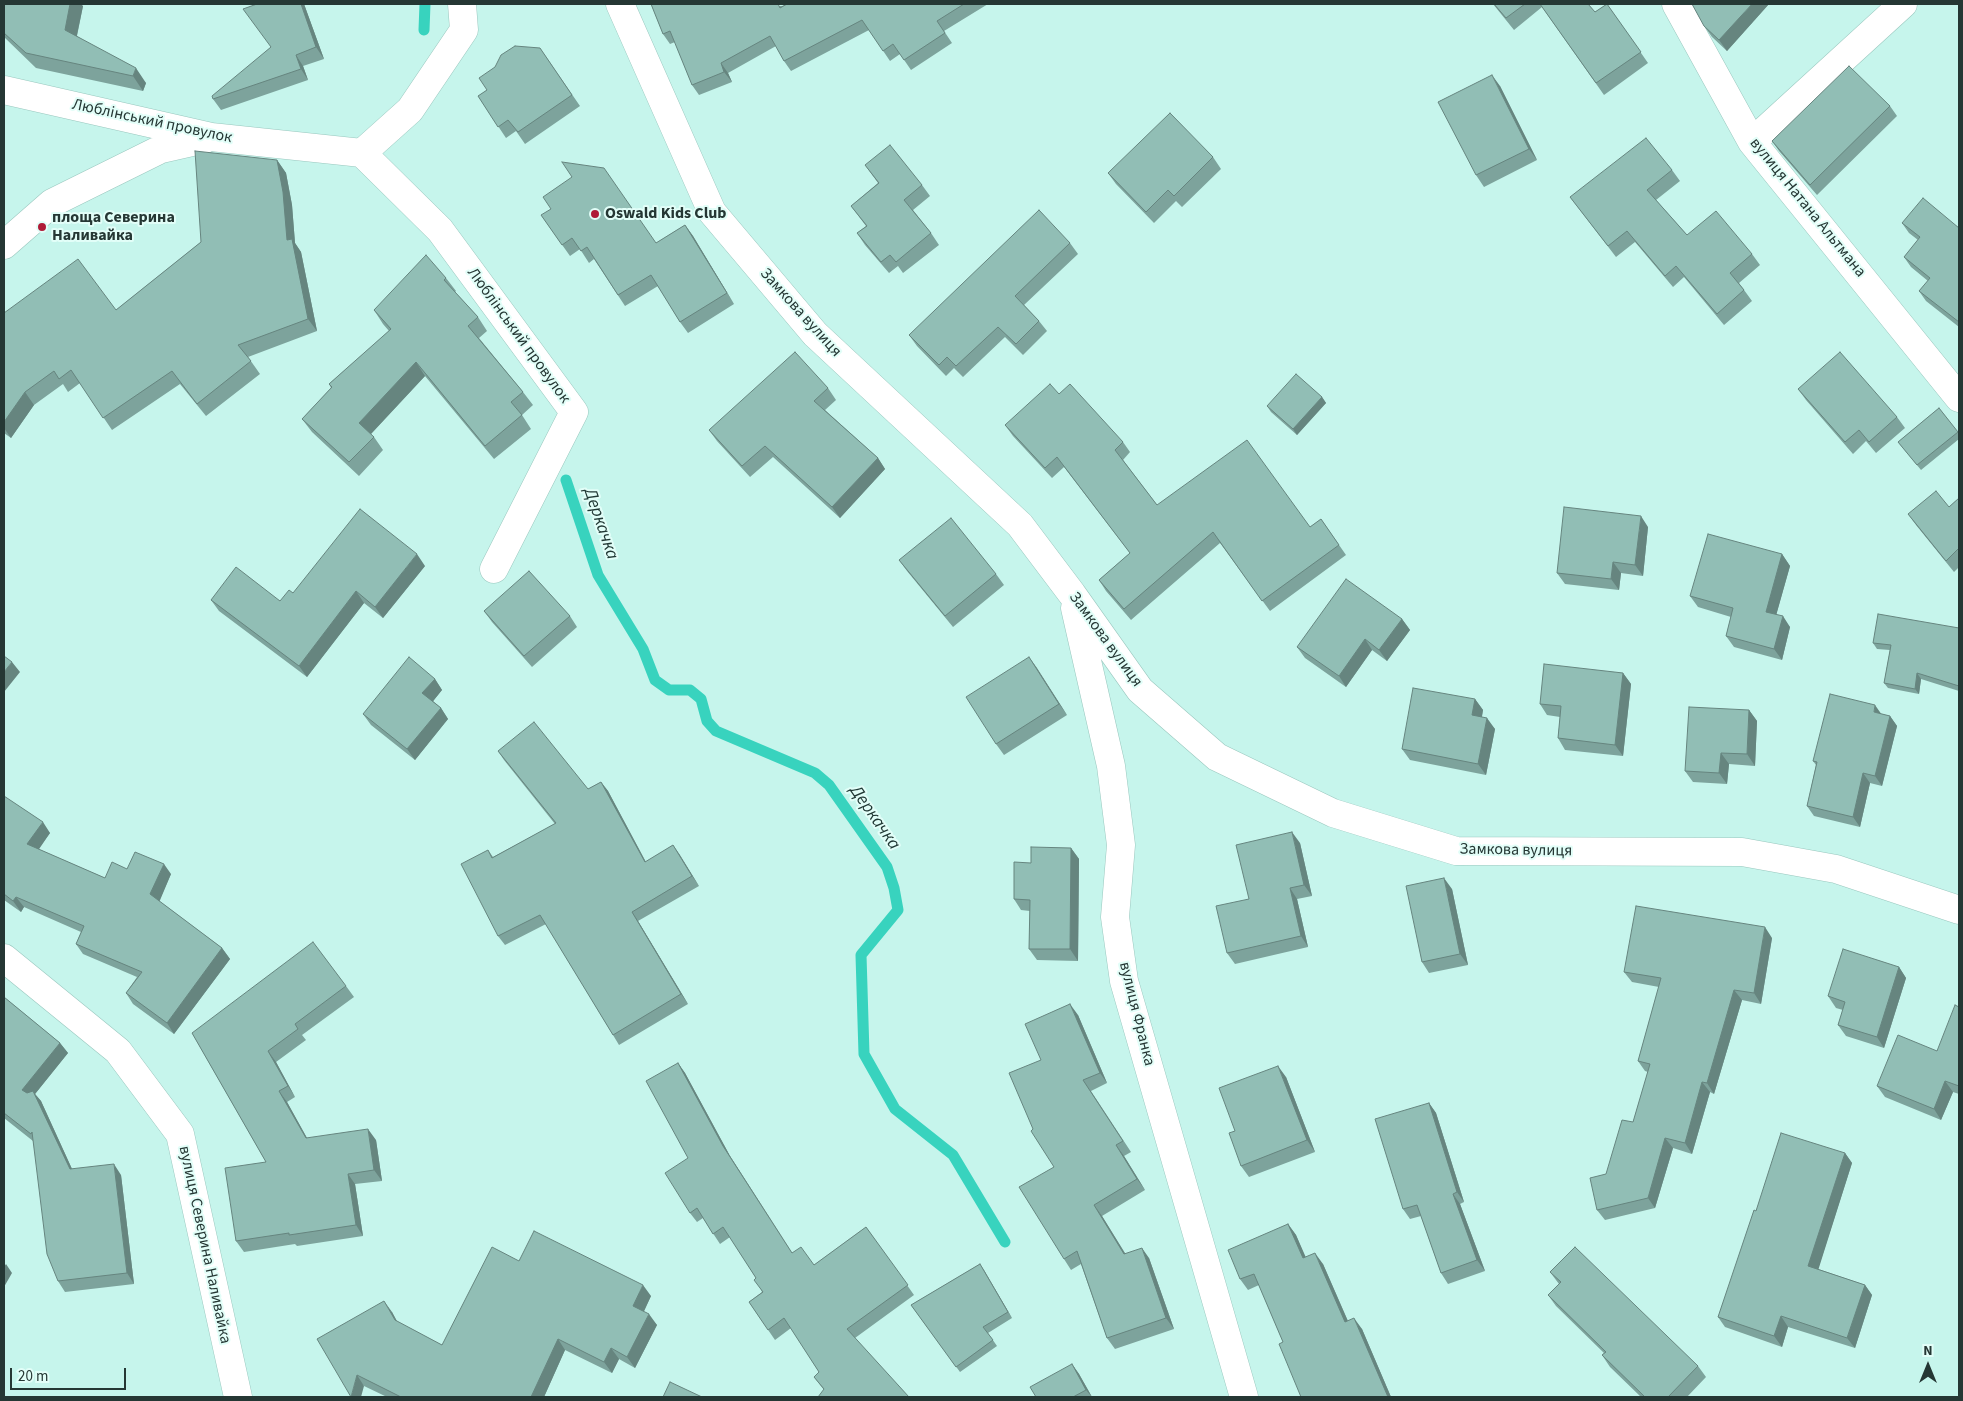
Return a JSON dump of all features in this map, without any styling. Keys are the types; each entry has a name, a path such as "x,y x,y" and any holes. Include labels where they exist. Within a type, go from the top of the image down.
{"street":[{"path":"362,152 410,110 464,30 462,4"},
{"name":"Замкова вулиця","path":"620,4 712,212 814,334 1020,525 1140,690 1217,757 1333,813 1456,851 1742,852 1836,869 1959,910"},
{"name":"вулиця Натана Альтмана","path":"1676,4 1752,142 1959,398"},
{"path":"1752,142 1903,4"},
{"name":"Люблінський провулок","path":"4,90 211,137 362,152 440,230 574,412 494,569"},
{"path":"4,245 52,203 160,149 211,137"},
{"name":"вулиця Франка","path":"1072,594 1111,766 1121,845 1115,918 1124,980 1244,1397"},
{"name":"вулиця Северина Наливайка","path":"4,958 118,1051 180,1134 238,1397"}],"building":[{"path":"4,4 70,4 65,30 136,68 133,76 26,53 4,33"},
{"path":"257,4 301,4 316,47 296,55 301,69 213,99 212,96 271,47 243,9"},
{"path":"651,4 778,4 780,8 787,4 964,4 937,21 945,33 904,60 893,44 883,51 862,20 784,61 770,36 721,63 724,72 692,85 670,31 663,34"},
{"path":"1494,4 1525,4 1506,18"},
{"path":"1540,4 1588,4 1595,12 1607,4 1641,52 1596,83"},
{"path":"1692,4 1752,4 1719,40 1704,26"},
{"path":"515,46 540,48 572,95 518,132 508,120 498,127 478,96 487,90 479,78 495,67 501,55"},
{"path":"1849,66 1890,106 1810,185 1772,141"},
{"path":"1492,75 1529,149 1476,175 1438,102"},
{"path":"1170,113 1213,157 1174,196 1168,190 1146,212 1108,173"},
{"path":"1646,138 1672,170 1647,190 1687,235 1716,211 1752,254 1730,273 1744,290 1717,314 1676,266 1665,276 1627,231 1608,246 1570,197"},
{"path":"890,145 922,185 904,200 931,233 896,262 890,255 881,262 857,233 867,226 851,206 879,183 865,165"},
{"path":"195,151 277,160 283,192 287,240 292,239 308,319 238,345 251,361 197,404 172,371 103,418 71,370 59,379 54,371 25,392 4,422 4,313 78,259 116,310 201,242"},
{"path":"562,162 604,168 656,243 685,225 727,293 680,322 651,275 618,295 587,247 581,251 572,238 562,245 541,215 551,209 543,197 572,177"},
{"path":"1923,198 1959,228 1959,322 1919,291 1930,278 1904,257 1920,237 1902,223"},
{"path":"1039,210 1070,243 1015,296 1039,321 1016,344 998,327 956,366 947,357 939,365 909,335"},
{"path":"426,255 446,278 444,280 478,317 468,326 523,392 511,402 522,415 485,446 416,362 359,423 374,437 349,462 302,419 332,387 329,384 391,329 374,310"},
{"path":"795,352 828,388 814,401 878,458 832,507 765,446 742,466 709,430"},
{"path":"1840,352 1897,417 1869,442 1859,430 1845,442 1798,389"},
{"path":"1296,374 1322,397 1293,429 1267,406"},
{"path":"1050,384 1059,394 1070,384 1123,442 1115,450 1157,505 1247,440 1310,527 1321,519 1339,545 1262,601 1213,532 1124,609 1099,580 1130,553 1057,457 1045,468 1005,425"},
{"path":"1939,408 1958,432 1917,465 1898,442"},
{"path":"1936,491 1949,507 1959,498 1959,548 1946,561 1908,514"},
{"path":"1564,507 1641,516 1635,565 1613,562 1611,579 1557,573"},
{"path":"360,509 417,554 375,607 356,591 299,666 211,600 236,567 280,601 289,590 293,593"},
{"path":"951,518 996,574 945,616 899,560"},
{"path":"1708,534 1782,554 1766,612 1783,616 1774,649 1726,636 1733,608 1690,596"},
{"path":"529,571 570,616 524,656 484,611"},
{"path":"1346,579 1402,619 1379,650 1365,639 1339,676 1297,647"},
{"path":"1878,614 1959,628 1959,686 1917,673 1915,689 1884,683 1891,645 1873,643"},
{"path":"4,656 12,662 4,672"},
{"path":"409,657 435,679 422,693 441,708 407,749 363,714"},
{"path":"1029,657 1059,704 996,744 966,697"},
{"path":"1544,664 1623,673 1615,745 1558,738 1561,706 1540,704"},
{"path":"1413,688 1475,699 1472,715 1487,718 1478,764 1402,749"},
{"path":"1830,694 1875,705 1874,712 1890,716 1875,776 1863,773 1853,817 1807,806 1817,762 1813,761"},
{"path":"1689,707 1749,710 1747,754 1721,753 1719,773 1685,771"},
{"path":"534,722 588,789 601,782 645,862 673,845 692,876 632,912 681,994 613,1035 540,915 498,936 461,864 488,850 492,858 556,823 498,751"},
{"path":"4,796 43,822 27,844 105,878 112,862 127,869 135,852 164,864 150,894 222,948 167,1023 126,993 142,972 76,944 84,926 16,897 13,901 4,894"},
{"path":"1292,832 1304,885 1290,888 1301,936 1227,953 1216,906 1249,899 1236,845"},
{"path":"1031,847 1071,848 1070,949 1029,949 1030,900 1014,899 1014,862 1031,863"},
{"path":"1444,878 1460,954 1422,962 1406,886"},
{"path":"1636,906 1765,927 1754,993 1734,990 1707,1083 1702,1082 1685,1143 1665,1138 1648,1198 1597,1210 1590,1178 1606,1174 1622,1120 1633,1122 1650,1064 1638,1061 1661,978 1624,972"},
{"path":"313,942 346,986 295,1024 298,1029 268,1051 288,1086 279,1091 306,1138 368,1129 374,1170 348,1174 356,1225 236,1241 225,1168 266,1162 192,1033"},
{"path":"1843,949 1899,967 1877,1037 1838,1025 1845,1002 1828,996"},
{"path":"4,997 60,1043 22,1090 27,1093 33,1091 70,1169 114,1164 127,1273 58,1281 47,1254 32,1132 31,1134 4,1113"},
{"path":"1070,1004 1100,1073 1083,1080 1123,1141 1116,1145 1137,1179 1094,1205 1124,1254 1142,1248 1166,1318 1107,1338 1077,1251 1064,1259 1019,1187 1054,1167 1031,1131 1033,1129 1009,1073 1041,1060 1025,1024"},
{"path":"1955,1005 1959,1007 1959,1086 1945,1081 1934,1109 1877,1086 1898,1035 1937,1051"},
{"path":"678,1063 723,1146 792,1253 801,1247 814,1265 866,1227 908,1285 847,1329 909,1397 818,1397 824,1389 814,1377 819,1372 784,1318 768,1330 749,1302 763,1292 723,1227 713,1234 697,1208 690,1213 665,1173 688,1158 646,1081"},
{"path":"1278,1066 1307,1140 1241,1166 1229,1133 1235,1131 1219,1088"},
{"path":"1429,1103 1457,1192 1453,1194 1477,1260 1441,1273 1417,1205 1403,1209 1375,1119"},
{"path":"1781,1133 1845,1153 1808,1266 1865,1285 1847,1338 1781,1316 1774,1336 1718,1317 1754,1210 1756,1211"},
{"path":"1288,1224 1303,1258 1315,1253 1345,1322 1354,1318 1388,1397 1301,1397 1279,1344 1283,1342 1254,1274 1240,1279 1228,1250"},
{"path":"534,1231 643,1285 633,1306 649,1314 627,1357 611,1348 604,1362 558,1339 531,1397 401,1397 357,1375 351,1397 317,1339 384,1301 395,1320 442,1345 492,1247 519,1261"},
{"path":"1575,1247 1698,1366 1668,1397 1645,1397 1602,1355 1606,1352 1548,1295 1561,1282 1550,1272"},
{"path":"980,1264 1008,1312 983,1327 993,1340 956,1367 911,1305"},
{"path":"1072,1364 1086,1390 1073,1397 1036,1397 1030,1387"},
{"path":"670,1382 702,1397 663,1397"}],"waterway":[{"name":"Деркачка","path":"424,30 425,4"},
{"name":"Деркачка","path":"566,480 598,575 643,649 655,680 669,690 690,690 701,699 707,721 716,731 815,773 829,785 887,867 894,888 898,910 861,955 864,1054 895,1109 953,1155 1005,1242"}],"place":[{"name":"Oswald Kids Club","path":"595,214"},
{"name":"площа Северина Наливайка","path":"42,227"}]}
